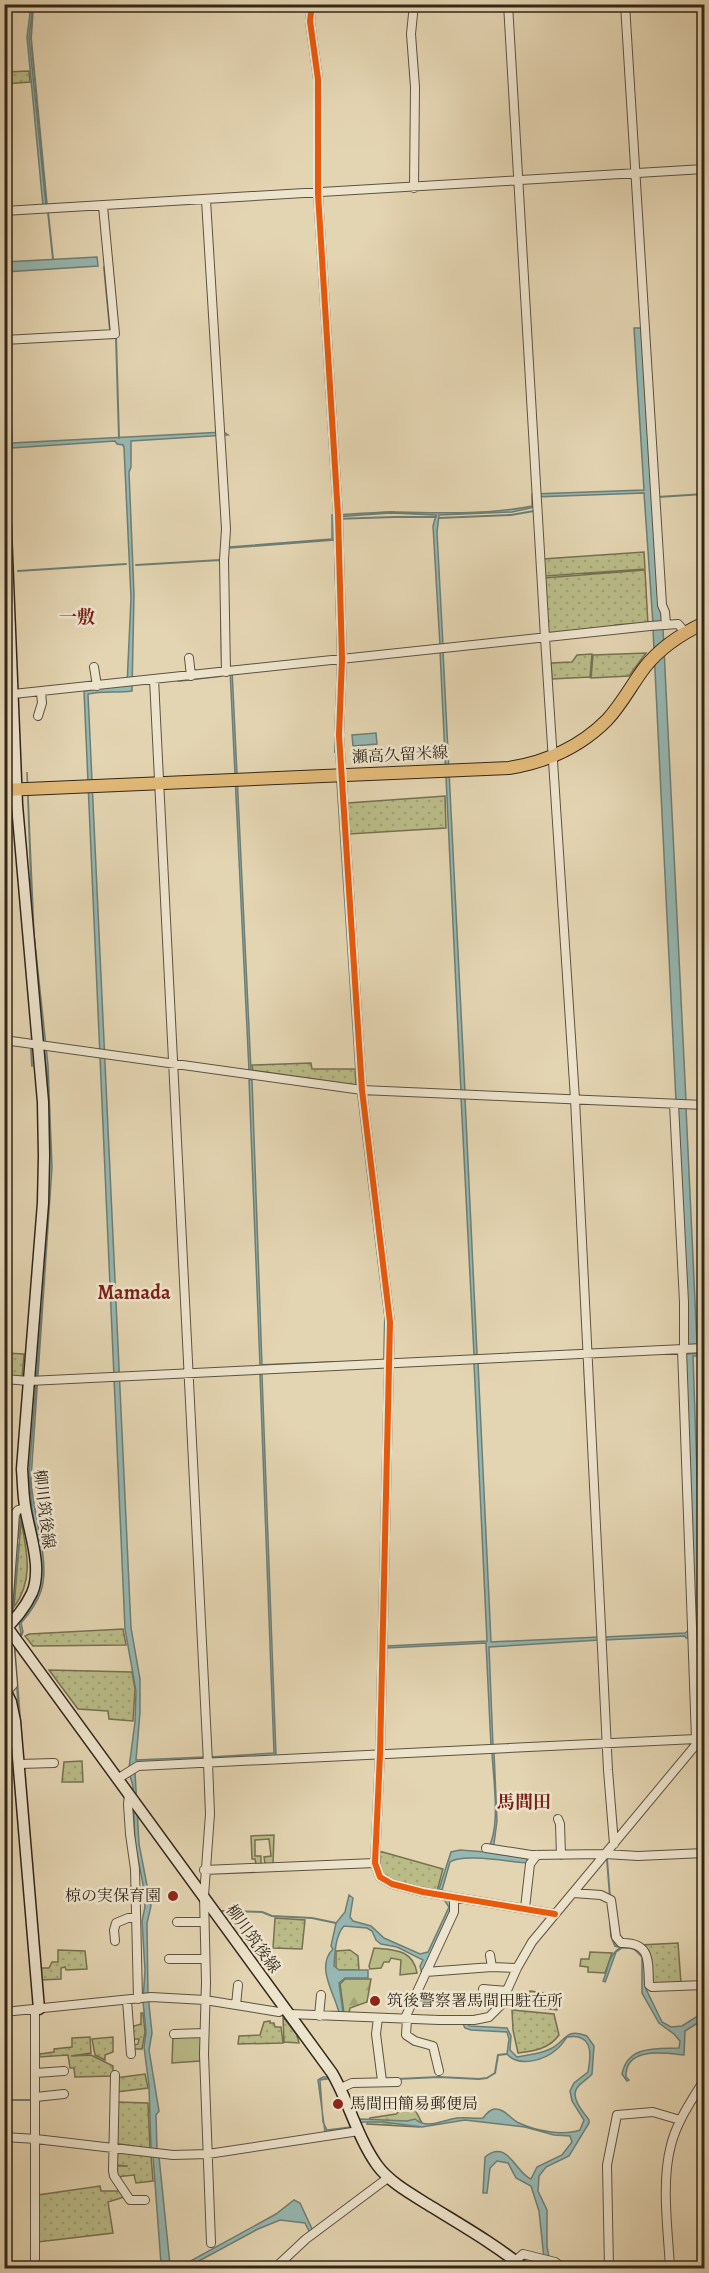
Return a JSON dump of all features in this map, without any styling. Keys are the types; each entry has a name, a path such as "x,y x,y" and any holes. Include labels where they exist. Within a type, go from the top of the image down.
{"main road":[{"name":"柳川筑後線","path":"4,481 12,648 8,695 19,789 43,1102 44,1156 43,1203 22,1469 25,1508 34,1552 36,1577 33,1592 20,1612 6,1627 288,2011 341,2088 377,2166 389,2177 520,2265"},
{"name":"瀬高久留米線","path":"19,789 508,768 528,765 553,757 588,737 608,718 653,658 685,632 705,623"},
{"path":"5,1690 15,1721 37,2009"}],"street":[{"path":"312,4 310,21 318,80 318,194 338,515 342,659 339,735 362,1090 390,1322 380,1754 375,1863 380,1877 392,1884 423,1892 555,1914"},
{"path":"414,4 411,34 415,87 414,188"},
{"path":"508,4 575,1100 614,1844"},
{"path":"626,4 662,605 666,625"},
{"path":"4,211 318,194 705,169"},
{"path":"206,200 226,529 224,560 226,672"},
{"path":"4,340 115,334 103,206"},
{"path":"8,695 666,625 678,624 685,632"},
{"path":"189,658 191,676"},
{"path":"94,667 97,686"},
{"path":"154,680 210,1814 204,1870 204,2033 211,2243"},
{"path":"38,716 42,703 41,692"},
{"path":"4,1040 362,1090 705,1106"},
{"path":"4,2012 138,1999 205,2000 319,2016 474,2020 489,2017 500,2006 532,1942 700,1740 684,1302 674,1104"},
{"path":"4,1380 29,1381 700,1348"},
{"path":"8,1609 15,1514 18,1510 25,1508"},
{"path":"5,1690 13,1685 10,1649"},
{"path":"119,1778 138,1767 700,1740"},
{"path":"19,1764 54,1764"},
{"path":"129,1793 130,1834 135,1858 138,1999"},
{"path":"558,1819 561,1855"},
{"path":"486,1848 537,1855 638,1856 705,1853"},
{"path":"525,1908 530,1864 537,1855"},
{"path":"189,1875 204,1870 375,1863"},
{"path":"573,1893 602,1895 611,1900 616,1937 621,1943 633,1943 645,1951 648,1956 649,1985 652,1987 705,1985"},
{"path":"439,2071 434,2046 415,2041 406,2035 406,2018 454,1912 454,1896"},
{"path":"115,1941 116,1923 128,1918 136,1918"},
{"path":"177,1922 204,1922"},
{"path":"490,1955 492,1967"},
{"path":"169,1959 205,1959"},
{"path":"426,1972 492,1967 517,1968"},
{"path":"236,2005 238,1985"},
{"path":"483,1989 507,1991"},
{"path":"319,2016 321,1995"},
{"path":"127,2000 131,2054"},
{"path":"35,2268 37,2009"},
{"path":"378,2018 376,2034 382,2081"},
{"path":"174,2034 204,2033"},
{"path":"36,2073 64,2071"},
{"path":"115,2075 112,2147 114,2176 130,2200 145,2200"},
{"path":"670,2268 666,2168 671,2144 680,2120 705,2080"},
{"path":"341,2088 352,2083 397,2082"},
{"path":"36,2097 64,2094"},
{"path":"609,2268 607,2164 617,2115 653,2112 680,2120"},
{"path":"4,2137 173,2155 208,2154 359,2131"},
{"path":"275,2268 306,2239 389,2177"},
{"path":"520,2265 523,2254 555,2262 563,2268"}],"green space":[{"path":"29,71 30,82 5,84 5,72"},
{"path":"644,552 645,569 545,576 543,559"},
{"path":"645,570 648,625 619,624 615,625 615,628 548,635 544,578"},
{"path":"646,653 629,676 591,678 593,655"},
{"path":"592,654 590,677 552,679 551,663 572,662 577,655"},
{"path":"445,796 446,828 349,834 348,803"},
{"path":"311,1063 312,1069 355,1069 356,1086 253,1072 252,1065"},
{"path":"5,1353 24,1354 22,1377 5,1376"},
{"path":"21,1521 27,1555 27,1576 14,1607"},
{"path":"123,1629 126,1645 33,1646 25,1636 29,1634"},
{"path":"49,1670 132,1672 135,1689 133,1721 109,1719 108,1711 78,1709"},
{"path":"82,1761 83,1782 62,1782 64,1762"},
{"path":"274,1835 273,1864 265,1864 264,1857 271,1856 269,1839 255,1840 255,1856 261,1856 261,1864 256,1864 255,1859 252,1859 251,1836"},
{"path":"379,1851 443,1869 437,1891 408,1886 387,1878 381,1869"},
{"path":"275,1918 305,1920 302,1949 273,1948"},
{"path":"678,1943 681,1983 651,1985 649,1951 641,1945"},
{"path":"374,1948 395,1950 407,1955 415,1965 417,1973 400,1975 401,1960 391,1958 389,1962 384,1962 381,1968 370,1969"},
{"path":"58,1950 85,1951 87,1969 66,1970 65,1967 61,1968 61,1979 40,1980 38,1968 49,1968 52,1962 58,1962"},
{"path":"350,1950 358,1956 359,1970 336,1970 336,1951"},
{"path":"590,1952 612,1953 605,1973 588,1972 588,1967 580,1966 581,1959 589,1959"},
{"path":"345,1979 371,1979 367,2002 350,2008 349,2013 344,2013 340,1984"},
{"path":"530,1991 560,1995 557,2010 527,2006"},
{"path":"512,2010 554,2014 559,2035 546,2046 518,2053"},
{"path":"141,2013 143,2013 145,2032 142,2049 132,2049 131,2046 138,2044 139,2039 132,2039 131,2027 141,2024"},
{"path":"283,2017 297,2035 299,2043 284,2042"},
{"path":"270,2021 275,2027 281,2027 283,2043 238,2044 239,2036 260,2035 264,2022"},
{"path":"173,2035 201,2036 200,2061 172,2063"},
{"path":"90,2037 91,2053 71,2056 91,2055 113,2066 113,2076 75,2077 74,2068 70,2068 68,2055 39,2057 40,2054 54,2052 54,2049 72,2047 72,2038"},
{"path":"113,2037 113,2052 105,2055 105,2060 95,2055 92,2039"},
{"path":"145,2074 148,2088 117,2092 116,2078"},
{"path":"116,2102 148,2103 150,2149 114,2143"},
{"path":"405,2106 413,2106 422,2123 419,2127 367,2124 370,2118 396,2114"},
{"path":"115,2151 151,2155 153,2181 136,2183 134,2175 116,2177 114,2166 128,2166 115,2165"},
{"path":"100,2186 101,2191 119,2191 124,2197 108,2202 113,2233 38,2242 38,2195"}],"water":[{"path":"31,5 33,5 29,37 46,206 43,206 27,37"},
{"path":"97,257 98,266 5,272 5,262"},
{"path":"4,315 12,438 10,449 4,354"},
{"path":"634,328 642,328 662,622 653,624 644,493 535,497 535,507 512,512 439,515 437,532 443,646 440,646 433,526 436,515 390,513 334,517 334,540 230,548 332,539 332,515 389,512 499,511 532,506 532,494 644,490"},
{"path":"224,432 228,435 131,441 129,472 134,594 132,691 88,694 131,1628 140,1679 136,1760 204,1757 204,1759 136,1763 129,1768 135,1722 136,1691 125,1629 84,691 127,685 131,598 124,448 115,441 12,448 12,443"},
{"path":"663,628 686,1101 676,1101 653,629"},
{"path":"440,651 443,651 465,1092 461,1092"},
{"path":"230,669 232,669 251,1071 249,1071"},
{"path":"376,733 377,744 353,746 352,735"},
{"path":"27,772 34,934 48,1065 52,1167 31,1479 44,1566 41,1591 30,1612 21,1623 23,1632 15,1651 21,1741 14,1650 21,1633 19,1623 12,1611 17,1545 19,1545 13,1610 20,1621 30,1609 40,1582 40,1554 32,1510 21,1518 18,1539 19,1518 32,1508 29,1474 47,1241 50,1137 47,1075 33,945"},
{"path":"249,1080 252,1080 262,1366 260,1366"},
{"path":"461,1097 465,1098 477,1354 474,1355"},
{"path":"676,1107 686,1108 697,1344 688,1345"},
{"path":"704,1353 704,1356 693,1356 704,1678 704,1770 690,1638 685,1636 605,1640 605,1637 685,1633 689,1630 696,1633 685,1354"},
{"path":"474,1363 478,1363 491,1642 599,1637 599,1640 489,1647 493,1746 491,1746 486,1643 387,1648 387,1646 487,1641"},
{"path":"260,1375 262,1375 276,1756 211,1759 211,1757 274,1753"},
{"path":"492,1752 494,1752 497,1821 493,1851 497,1854 526,1858 528,1863 476,1858 456,1859 450,1862 442,1890 439,1889 451,1852 460,1850 486,1852 491,1842 495,1818"},
{"path":"135,1772 139,1844 151,1906 147,1923 148,1995 152,2033 149,2050 159,2111 156,2115 157,2149 151,2149 149,2086 144,2047 146,2032 143,2001 145,1970 142,1921 145,1907 135,1844 133,1786 130,1776"},
{"path":"349,1895 353,1898 350,1917 353,1921 371,1926 384,1938 420,1954 428,1952 449,1907 445,1901 447,1899 452,1910 422,1974 420,1966 423,1960 397,1947 381,1944 367,1928 344,1926 337,1940 334,1966 339,1970 368,1970 368,1978 345,1978 339,1983 343,2013 339,2013 328,1981 326,1964 333,1949 331,1946 336,1923 345,1912"},
{"path":"624,1946 636,1948 644,1955 646,1989 662,2022 671,2027 682,2026 704,2012 704,2019 685,2031 684,2055 657,2053 639,2056 627,2067 626,2077 629,2080 627,2081 622,2074 630,2058 637,2053 652,2049 679,2048 680,2041 659,2023 642,1993 642,1957 634,1949 622,1948 616,1952 606,1980 603,1981 612,1956 615,1952"},
{"path":"463,2024 507,2028 511,2036 510,2050 517,2057 546,2051 566,2036 574,2033 587,2036 594,2046 592,2074 578,2086 575,2092 576,2101 589,2123 569,2156 546,2167 539,2176 538,2191 547,2210 547,2247 551,2267 545,2268 539,2211 531,2186 516,2178 508,2163 497,2161 490,2168 487,2193 483,2193 485,2157 493,2152 506,2154 531,2179 537,2167 562,2155 572,2142 570,2136 554,2135 525,2127 465,2120 422,2127 363,2122 352,2129 325,2132 324,2124 327,2130 351,2127 355,2121 361,2119 407,2121 415,2119 430,2124 457,2118 483,2118 489,2111 498,2109 519,2123 533,2128 558,2133 580,2130 584,2120 572,2101 570,2091 574,2083 588,2072 590,2051 586,2041 581,2038 567,2037 558,2048 546,2056 532,2061 518,2061 507,2054 509,2039 507,2032 471,2030 465,2028"},
{"path":"323,2077 339,2077 320,2080 322,2112 318,2080"},
{"path":"153,2156 159,2157 170,2265 187,2263 276,2214 294,2200 300,2203 313,2231 310,2233 305,2223 280,2220 258,2229 197,2262 180,2268 142,2268 161,2264"}],"waterway":[{"path":"33,9 31,38 47,206"},
{"path":"48,212 53,259"},
{"path":"104,267 110,330"},
{"path":"116,337 119,438"},
{"path":"658,497 704,494"},
{"path":"439,518 511,515 534,511"},
{"path":"376,513 394,512"},
{"path":"335,541 334,519 436,517"},
{"path":"335,553 338,658"},
{"path":"136,565 220,560 221,562"},
{"path":"18,571 126,564"},
{"path":"221,607 222,667"},
{"path":"335,752 338,662"},
{"path":"178,681 221,676"},
{"path":"337,779 357,1085"},
{"path":"31,1048 32,1066"},
{"path":"358,1094 385,1316 384,1360 381,1360"},
{"path":"584,1357 586,1405"},
{"path":"262,1365 334,1362"},
{"path":"607,1859 610,1898"},
{"path":"222,1911 262,1912 272,1916 312,1918 336,1923"},
{"path":"610,1919 611,1936 615,1946 620,1947"},
{"path":"397,2079 487,2078 495,2073 498,2055 507,2054"},
{"path":"4,2100 32,2100"}],"cycle path":[{"path":"312,4 310,21 318,79 318,194 338,515 342,659 339,735 362,1090 390,1322 380,1754 375,1863 380,1877 392,1884 423,1892 555,1914"}],"place":[{"name":"椋の実保育園","path":"173,1896"},
{"name":"筑後警察署馬間田駐在所","path":"375,2001"},
{"name":"馬間田簡易郵便局","path":"338,2104"}],"district":[{"name":"一敷","path":"77,617"},
{"name":"Mamada","path":"134,1292"},
{"name":"馬間田","path":"524,1802"}]}
